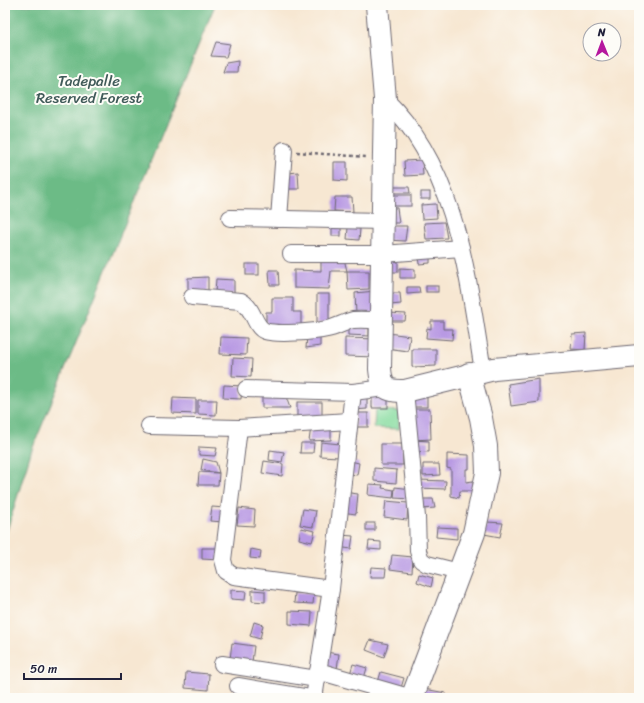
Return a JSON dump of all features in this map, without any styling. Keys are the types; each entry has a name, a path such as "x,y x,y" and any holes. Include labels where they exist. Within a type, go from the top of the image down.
{"street":[{"path":"377,5 385,99 380,368 382,380 395,389 417,517 418,551 421,560 427,564 459,572"},
{"path":"222,664 317,675 412,698 474,532 487,473 485,439 461,248 444,190 435,171 413,133 398,112 385,99"},
{"path":"279,219 284,150"},
{"path":"230,218 383,221"},
{"path":"291,254 383,254 461,248"},
{"path":"192,297 241,301 247,304 259,327 264,331 271,332 308,332 328,329 356,320 381,320"},
{"path":"246,388 353,392 395,389 520,366 639,356"},
{"path":"314,698 331,589 353,392"},
{"path":"148,426 239,428 349,420"},
{"path":"239,428 223,560 226,571 234,576 331,589"},
{"path":"238,686 310,698"}],"path":[{"path":"284,150 311,154 384,159"}],"green space":[{"name":"Tadepalle Reserved Forest","path":"5,5 215,5 31,452 5,537"},
{"path":"375,410 399,411 399,429 374,428"}],"building":[{"path":"216,42 230,44 226,57 211,56"},
{"path":"238,61 237,72 223,72 226,63"},
{"path":"422,160 423,175 405,176 404,161"},
{"path":"334,162 347,162 347,181 334,180"},
{"path":"298,172 299,189 288,189 288,173"},
{"path":"386,187 409,187 410,193 387,193"},
{"path":"421,192 430,192 430,199 421,199"},
{"path":"386,195 411,195 411,206 386,206"},
{"path":"335,197 352,197 353,212 334,211"},
{"path":"436,204 437,218 422,219 421,205"},
{"path":"385,208 397,208 399,223 385,223"},
{"path":"444,222 447,238 426,239 424,223"},
{"path":"332,224 341,224 341,236 332,236"},
{"path":"386,226 407,226 405,241 386,240"},
{"path":"348,228 360,229 359,240 347,239"},
{"path":"430,255 430,263 419,264 418,256"},
{"path":"385,258 398,258 398,272 385,272"},
{"path":"321,259 344,259 347,271 331,271 329,289 294,288 294,270 321,271"},
{"path":"246,264 259,264 259,275 246,275"},
{"path":"400,268 415,269 415,278 400,278"},
{"path":"269,270 278,270 279,285 270,285"},
{"path":"347,271 369,271 369,289 348,290"},
{"path":"208,277 208,292 188,292 188,278"},
{"path":"216,279 234,280 234,294 215,293"},
{"path":"426,286 438,286 438,292 426,292"},
{"path":"407,287 419,287 420,293 407,294"},
{"path":"375,291 377,313 356,314 355,293"},
{"path":"389,293 400,293 401,304 390,305"},
{"path":"317,294 329,294 329,323 317,323"},
{"path":"272,298 293,298 293,312 301,312 301,327 266,327 266,312 272,312"},
{"path":"389,313 406,314 405,321 389,321"},
{"path":"431,321 443,321 443,329 453,329 452,340 426,338 427,328 431,329"},
{"path":"348,327 369,328 369,336 348,335"},
{"path":"388,333 410,336 408,351 386,348"},
{"path":"586,333 585,350 571,349 572,334"},
{"path":"320,335 320,346 306,348 307,336"},
{"path":"221,337 247,338 246,355 220,354"},
{"path":"345,338 377,339 376,357 345,356"},
{"path":"412,349 436,349 436,366 412,367"},
{"path":"233,358 252,359 251,377 232,376"},
{"path":"539,379 539,402 511,406 508,384"},
{"path":"224,385 242,386 241,399 223,398"},
{"path":"407,393 427,393 427,407 407,407"},
{"path":"262,394 285,394 290,408 262,408"},
{"path":"354,395 367,396 367,409 353,410"},
{"path":"372,395 388,395 388,408 372,408"},
{"path":"173,398 196,399 196,414 172,413"},
{"path":"198,400 217,400 216,415 198,414"},
{"path":"297,402 322,402 322,419 297,419"},
{"path":"407,409 430,409 431,439 413,440 429,441 429,452 413,451"},
{"path":"355,413 368,413 368,427 355,427"},
{"path":"311,427 331,428 331,440 309,441"},
{"path":"321,442 340,444 339,457 320,456"},
{"path":"301,443 314,443 313,453 300,453"},
{"path":"381,444 402,444 403,465 381,465"},
{"path":"199,447 217,448 215,456 199,455"},
{"path":"270,450 284,452 282,462 269,460"},
{"path":"447,454 469,455 469,469 466,469 466,482 473,481 473,491 460,491 459,498 451,496 451,469 447,468"},
{"path":"203,459 216,462 219,473 201,470"},
{"path":"264,461 283,464 282,476 262,473"},
{"path":"350,461 359,463 357,475 348,474"},
{"path":"423,464 439,464 440,475 423,476"},
{"path":"374,468 397,470 396,483 374,481"},
{"path":"199,472 219,473 218,485 198,485"},
{"path":"419,480 446,481 445,489 418,488"},
{"path":"369,484 383,485 382,488 394,490 393,498 368,495"},
{"path":"395,487 412,489 412,499 394,498"},
{"path":"343,492 358,494 356,514 341,512"},
{"path":"420,499 433,499 435,508 421,509"},
{"path":"386,501 408,503 407,520 384,517"},
{"path":"212,507 225,508 224,522 210,521"},
{"path":"239,508 255,510 254,526 237,525"},
{"path":"303,509 316,511 313,527 300,525"},
{"path":"487,522 503,523 500,537 484,534"},
{"path":"366,523 375,523 375,530 366,530"},
{"path":"437,527 457,528 457,539 436,537"},
{"path":"301,528 315,531 312,542 299,539"},
{"path":"340,535 353,536 351,549 338,547"},
{"path":"369,541 381,542 381,550 368,549"},
{"path":"202,548 219,548 219,560 202,559"},
{"path":"251,549 261,551 260,559 250,558"},
{"path":"392,555 413,557 412,572 390,569"},
{"path":"371,567 386,568 385,577 370,577"},
{"path":"419,574 433,578 431,587 417,582"},
{"path":"231,590 246,591 245,600 231,599"},
{"path":"252,590 265,591 265,602 252,601"},
{"path":"295,593 314,594 313,604 294,603"},
{"path":"289,611 312,612 311,626 289,624"},
{"path":"254,622 263,625 260,639 250,636"},
{"path":"370,640 388,644 384,657 366,650"},
{"path":"232,643 254,646 252,662 230,659"},
{"path":"325,652 339,654 337,669 321,666"},
{"path":"353,664 367,668 364,678 350,674"},
{"path":"186,672 209,674 208,690 185,688"},
{"path":"381,672 404,678 401,688 378,682"},
{"path":"424,689 446,693 445,698 422,698"}]}
